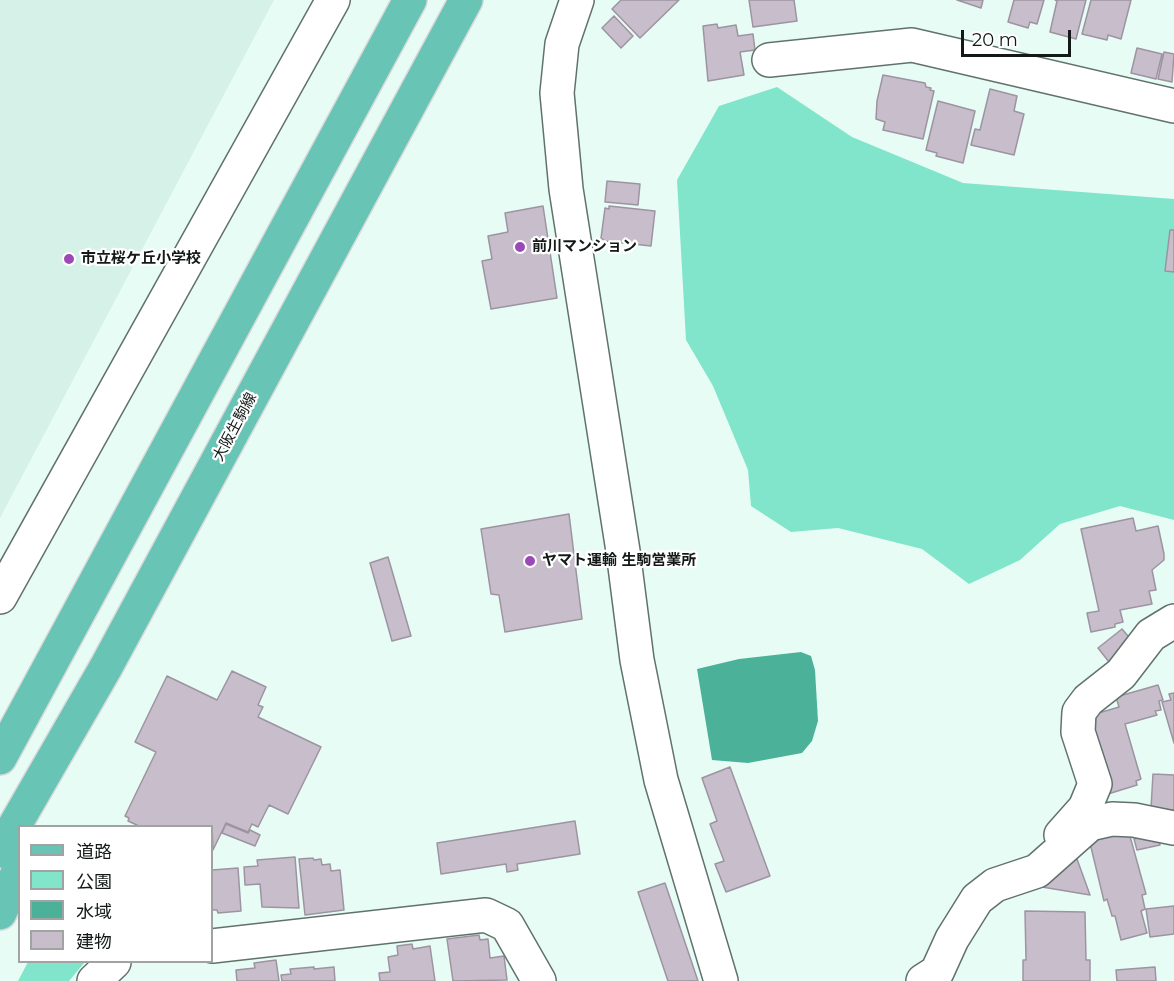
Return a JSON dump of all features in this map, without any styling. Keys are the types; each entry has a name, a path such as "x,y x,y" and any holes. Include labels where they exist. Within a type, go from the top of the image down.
{"main road":[{"path":"0,758 410,0"},
{"name":"大阪生駒線","path":"0,851 106,667 466,0"},
{"path":"37,825 106,667"},
{"path":"0,747 28,710"},
{"path":"0,913 18,872"}],"street":[{"path":"0,597 333,0"},
{"path":"577,0 562,44 557,93 566,189 623,551 639,671 661,780 721,981"},
{"path":"769,60 912,45 1174,106"},
{"path":"1042,866 1048,847 1085,808 1095,784 1078,732 1078,712 1088,700 1121,674 1151,635 1174,621"},
{"path":"923,981 937,972 952,939 977,899 995,885 1037,870 1090,824 1112,819 1134,820 1174,828"},
{"path":"213,946 486,915 507,925 539,981"},
{"path":"94,981 113,963"}],"shaded area":[{"name":"市立桜ケ丘小学校","path":"0,0 274,0 0,518"}],"green space":[{"path":"777,87 852,137 963,183 1174,199 1174,520 1120,506 1060,524 1020,560 969,584 922,549 838,528 791,532 751,506 748,470 713,386 686,340 677,180 719,106"},
{"path":"27,963 84,963 69,981 18,981"}],"water":[{"path":"801,652 811,656 815,670 818,721 812,741 802,753 748,763 712,760 697,669 739,659"}],"building":[{"path":"621,0 679,0 640,38 612,9"},
{"path":"749,0 794,0 797,21 753,27"},
{"path":"957,0 983,0 981,8"},
{"path":"1014,0 1044,0 1037,24 1030,22 1028,28 1008,22"},
{"path":"1055,0 1086,0 1076,39 1050,32 1057,1"},
{"path":"1091,0 1131,0 1121,39 1108,35 1107,40 1082,34"},
{"path":"614,16 633,36 621,48 602,28"},
{"path":"717,24 718,28 736,25 738,36 753,34 755,50 740,52 744,75 708,81 703,26"},
{"path":"1137,48 1162,54 1156,79 1131,73"},
{"path":"1164,52 1174,54 1172,82 1158,79"},
{"path":"883,75 925,83 926,87 934,91 923,139 883,130 885,122 876,119 877,101"},
{"path":"990,89 1017,96 1014,111 1024,114 1014,155 971,145 975,129 980,130"},
{"path":"938,101 975,111 963,163 936,156 937,153 926,150"},
{"path":"607,181 640,184 638,205 605,202"},
{"name":"前川マンション","path":"543,206 557,298 491,309 482,261 492,259 488,236 508,232 505,213"},
{"path":"609,206 655,211 651,246 605,241 601,238 605,208 609,209"},
{"path":"1170,230 1174,230 1174,272 1165,271"},
{"name":"ヤマト運輸 生駒営業所","path":"569,514 582,619 505,632 499,595 491,594 481,529"},
{"path":"1133,518 1136,531 1158,526 1164,560 1152,570 1156,590 1149,591 1152,604 1120,610 1123,622 1115,624 1115,627 1091,632 1087,613 1099,611 1081,529"},
{"path":"388,557 411,636 392,641 370,563"},
{"path":"1122,629 1134,643 1109,662 1098,648"},
{"path":"232,671 266,687 258,705 263,707 258,717 321,747 288,814 269,805 258,827 252,824 248,832 226,823 213,850 213,825 137,825 128,821 129,818 125,816 156,752 135,742 167,676 217,700"},
{"path":"1158,685 1163,700 1159,701 1161,710 1155,711 1157,715 1125,724 1141,779 1136,781 1137,785 1108,794 1085,717 1119,707 1116,697"},
{"path":"1174,693 1174,743 1162,702 1171,700 1169,694"},
{"path":"730,767 770,876 726,892 715,864 724,861 710,824 717,821 702,778"},
{"path":"1153,774 1174,775 1174,810 1151,808"},
{"path":"575,821 580,854 517,864 518,870 507,872 506,864 441,874 437,843"},
{"path":"226,824 260,835 255,846 222,833"},
{"path":"1128,829 1146,894 1142,895 1145,909 1141,911 1147,933 1121,940 1115,916 1112,916 1107,899 1104,901 1089,839"},
{"path":"1157,833 1160,845 1137,850 1134,839"},
{"path":"295,857 299,908 262,907 260,884 245,885 244,867 258,866 257,860"},
{"path":"313,858 314,860 321,859 322,865 330,864 331,871 340,870 344,910 305,915 299,859"},
{"path":"1077,859 1090,895 1036,886 1036,880"},
{"path":"238,868 241,911 218,913 217,910 213,910 213,870"},
{"path":"665,883 698,981 668,981 638,892"},
{"path":"1174,906 1174,934 1150,937 1146,909"},
{"path":"1025,911 1085,912 1086,960 1090,960 1090,981 1023,981 1023,960 1026,960"},
{"path":"479,935 480,940 488,939 490,958 504,956 507,980 453,981 447,939"},
{"path":"412,944 413,949 430,946 435,981 380,981 379,973 390,972 388,957 398,955 397,946"},
{"path":"276,960 279,981 237,981 236,970 255,968 254,963"},
{"path":"314,967 314,969 334,967 335,981 282,981 281,975 291,974 290,969"},
{"path":"1155,967 1156,981 1117,981 1116,970"}],"place":[{"name":"前川マンション","path":"520,247"},
{"name":"市立桜ケ丘小学校","path":"69,259"},
{"name":"ヤマト運輸 生駒営業所","path":"530,561"}]}
